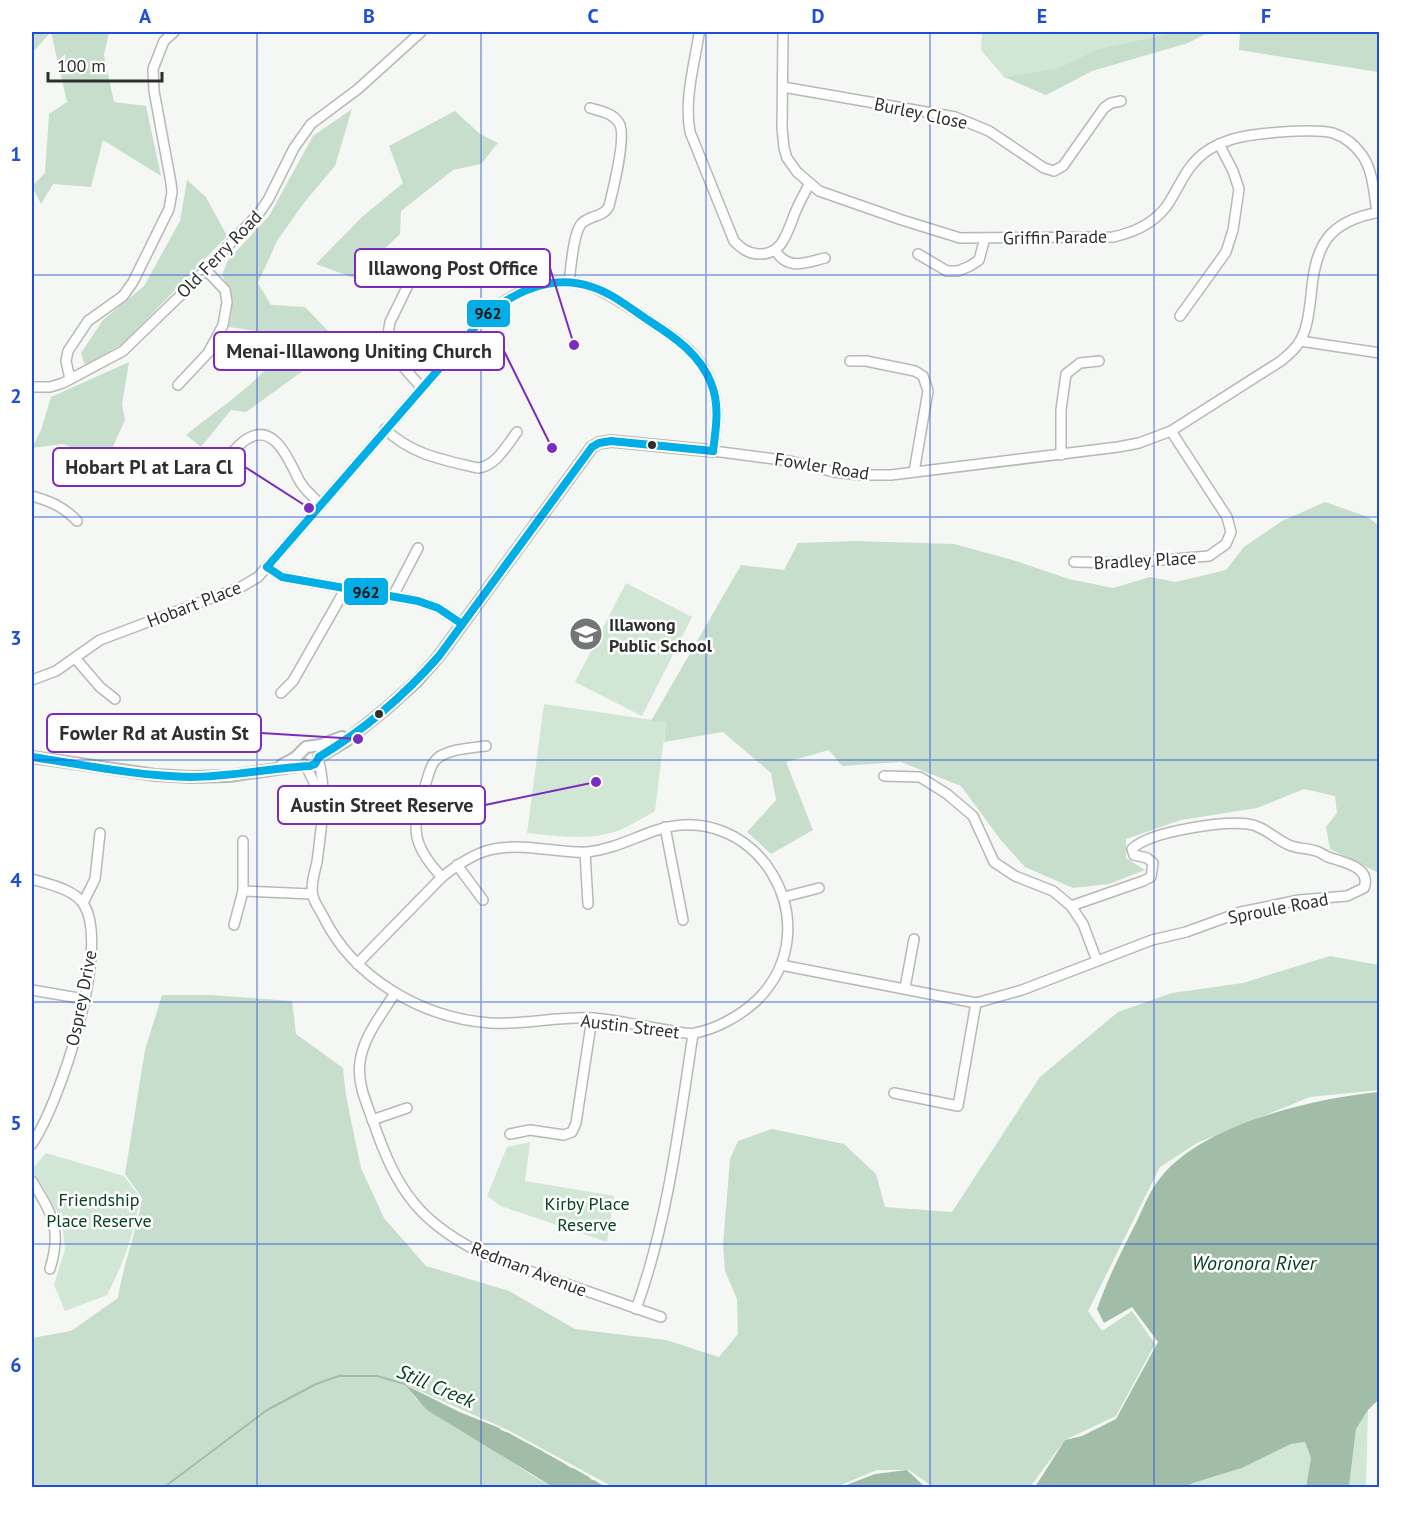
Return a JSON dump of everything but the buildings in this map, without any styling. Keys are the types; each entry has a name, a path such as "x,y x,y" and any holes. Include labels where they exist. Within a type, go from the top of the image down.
{"street":[{"path":"70,379 67,356 72,343 88,321 117,301 128,290 169,209 171,183 154,91 153,69 164,41 174,32"},
{"name":"Old Ferry Road","path":"32,387 50,387 123,351 206,269 264,206 294,148 311,124 358,89 421,32"},
{"name":"Griffin Parade","path":"783,32 782,128 784,148 792,165 809,184 830,195 950,236 1113,237 1131,232 1160,213 1170,202 1189,166 1206,151 1219,144 1242,137 1298,132 1325,132 1343,137 1360,152 1367,163 1378,212"},
{"path":"699,34 688,108 690,132 734,241 744,251 750,253 761,254 775,250 788,233 809,184"},
{"name":"Burley Close","path":"783,87 962,119 988,131 1049,171 1063,166 1104,108 1111,103 1121,101"},
{"path":"569,282 578,228 585,221 604,213 609,206 620,144 619,123 608,114 590,108"},
{"path":"1180,316 1226,252 1233,230 1239,189 1233,171 1219,144"},
{"name":"Fowler Road","path":"319,758 346,741 417,681 439,656 581,460 595,445 615,441 783,459 834,472 891,475 1061,455 1139,443 1172,431 1281,361 1300,341 1309,313 1314,263 1323,243 1343,223 1378,212"},
{"path":"918,254 947,271 958,271 979,260 985,238"},
{"path":"775,250 787,263 795,264 825,258"},
{"path":"411,266 413,275 390,322 387,340 390,352 421,387"},
{"path":"178,385 208,353 223,326 227,302 225,290 206,269"},
{"name":"Hobart Place","path":"32,680 49,675 106,638 246,584 258,576 483,318 505,299 521,291 539,285 569,282 584,285 603,292 687,346 708,374 715,398 717,419 713,451"},
{"path":"1300,341 1380,353"},
{"path":"850,361 866,361 915,371 923,376 928,391 914,472"},
{"path":"1061,455 1060,410 1066,374 1080,363 1099,361"},
{"name":"Old Ferry Road","path":"32,382 70,379"},
{"path":"386,429 397,441 413,450 478,468 489,465 517,432"},
{"name":"Bradley Place","path":"1074,562 1127,563 1184,560 1209,556 1226,544 1231,532 1227,517 1172,431"},
{"path":"210,479 243,442 252,437 264,435 277,441 300,482 321,505"},
{"path":"32,496 58,505 77,521"},
{"path":"393,596 418,548"},
{"path":"267,567 282,577 393,596 431,605 462,624"},
{"path":"280,693 292,681 346,588"},
{"path":"75,658 100,687 116,699"},
{"name":"Fowler Road","path":"310,746 327,743 354,733"},
{"path":"243,891 312,894 323,816 322,780 317,751 310,746 306,747 292,760 276,768"},
{"path":"442,877 426,861 416,838 417,809 434,762 446,754 486,746"},
{"path":"300,752 299,759 305,765 322,800"},
{"path":"32,758 179,777 229,776 276,768 314,765 319,758"},
{"path":"884,776 920,777 947,794 973,816 994,862 1015,876 1053,891 1071,906 1083,924 1097,962"},
{"name":"Sproule Road","path":"781,965 976,1003 1005,996 1152,940 1185,932 1241,912 1299,900 1347,896 1364,888 1366,878 1363,872 1352,865 1316,851 1292,847 1257,826 1234,824 1188,828 1168,833 1132,849 1134,855 1147,858 1153,863 1151,877 1071,906"},
{"name":"Austin Street","path":"312,894 330,932 345,952 357,964 395,993 428,1010 456,1018 490,1023 592,1018 693,1034 727,1021 756,1002 769,986 781,965 788,929 784,897 769,869 747,844 713,829 680,825 664,827 606,850 585,852 506,846 474,855 442,877 357,964"},
{"path":"664,827 683,920"},
{"path":"32,879 66,891 83,903 95,879 100,833"},
{"path":"234,926 243,891 243,842"},
{"path":"585,852 588,904"},
{"path":"458,865 483,900"},
{"path":"784,897 819,888"},
{"name":"Osprey Drive","path":"32,1144 62,1084 79,1027 92,946 91,922 83,903"},
{"path":"905,988 914,939"},
{"path":"32,990 84,999"},
{"name":"Redman Avenue","path":"395,993 365,1044 360,1062 362,1089 372,1120 385,1157 405,1193 443,1232 466,1246 492,1258 661,1317"},
{"path":"894,1093 958,1106 976,1003"},
{"path":"510,1134 530,1130 564,1135 572,1132 576,1123 592,1018"},
{"path":"636,1309 651,1268 662,1220 693,1034"},
{"path":"372,1120 407,1108"},
{"path":"32,1181 55,1224 57,1248 50,1269"}],"green space":[{"path":"982,32 1176,32 1098,49 1058,68 1004,77 981,50"},
{"path":"626,583 692,617 642,716 575,682"},
{"path":"544,704 666,722 655,811 627,827 595,836 572,837 527,833"},
{"name":"Kirby Place Reserve","path":"530,1142 525,1181 614,1196 607,1242 501,1206 487,1196 507,1147"},
{"name":"Friendship Place Reserve","path":"46,1153 124,1176 140,1197 128,1248 107,1295 65,1311 54,1285 65,1249 62,1221 32,1172"},
{"path":"1368,1410 1366,1487 1349,1488 1356,1429"},
{"path":"1305,1442 1311,1458 1306,1487 1186,1488 1193,1483 1242,1468 1291,1444"}],"shaded area":[{"path":"32,32 51,32 32,53"},
{"path":"51,32 109,32 104,55 114,102 146,106 161,176 103,140 91,187 53,184 41,204 32,186 45,173 49,114 67,102"},
{"path":"1176,32 1210,32 1188,43 1092,71 1046,95 1004,77 1058,68 1098,49"},
{"path":"1240,32 1379,32 1378,72 1239,50"},
{"path":"352,109 335,166 303,204 277,241 258,283 271,305 305,307 343,346 307,368 246,412 231,410 201,447 186,435 256,379 279,352 289,336 229,327 231,300 229,289 222,275 228,260 269,216 313,136"},
{"path":"455,111 480,134 498,143 481,164 453,170 401,211 400,234 354,278 316,264 362,217 403,183 389,146"},
{"path":"187,180 206,197 227,236 124,343 85,365 81,353 103,320 144,286 180,221"},
{"path":"129,362 122,405 125,420 106,462 63,444 32,448 41,430 51,397"},
{"path":"1325,502 1368,517 1379,526 1379,873 1330,849 1326,827 1337,813 1335,796 1304,789 1257,808 1181,820 1126,839 1126,858 1145,870 1109,884 1073,888 1025,867 1000,839 961,786 901,762 842,766 829,750 786,762 813,830 771,854 747,832 776,800 771,773 723,732 664,742 666,722 651,721 741,565 784,570 798,543 855,541 954,544 1069,579 1113,588 1150,577 1176,582 1226,570 1244,547 1282,521"},
{"path":"1330,956 1379,965 1379,1090 1310,1097 1197,1143 1160,1167 1088,1311 1102,1331 1132,1311 1155,1344 1116,1416 1065,1440 1030,1487 933,1487 909,1470 877,1470 836,1487 613,1487 508,1430 404,1384 416,1399 553,1487 32,1488 32,1338 71,1331 118,1298 142,1198 125,1174 145,1050 162,995 211,995 292,1001 296,1034 343,1068 346,1096 361,1168 384,1218 426,1266 509,1291 575,1329 666,1340 719,1357 738,1334 737,1299 725,1271 723,1245 730,1159 738,1141 772,1129 844,1144 876,1174 885,1207 952,1212 1040,1077 1118,1012 1172,993 1243,983"}],"water":[{"name":"Woronora River","path":"1379,1092 1379,1399 1368,1410 1356,1429 1349,1487 1306,1487 1311,1458 1305,1442 1291,1444 1242,1468 1186,1487 1035,1487 1065,1440 1082,1436 1116,1419 1158,1342 1132,1307 1104,1323 1097,1309 1150,1193 1161,1177 1180,1158 1204,1142 1232,1128 1324,1100"},
{"path":"403,1383 438,1403 513,1436 605,1487 553,1487 427,1410"},
{"path":"907,1470 925,1487 841,1487 875,1474"}],"waterway":[{"name":"Still Creek","path":"163,1488 267,1410 316,1384 339,1376 377,1376 405,1384"},
{"name":"Still Creek","path":"409,1388 459,1413 499,1429"},
{"name":"Still Creek","path":"507,1433 521,1441"},
{"name":"Still Creek","path":"528,1445 542,1452"},
{"name":"Still Creek","path":"549,1456 565,1465"},
{"name":"Still Creek","path":"573,1469 589,1478"},
{"name":"Still Creek","path":"594,1481 605,1488"}],"transit line":[{"name":"962","path":"267,567 483,318 520,293 548,284 577,283 608,294 669,334 694,356 706,373 716,400 713,451"},
{"name":"962","path":"319,757 383,711 439,656 592,447 611,441 713,451"},
{"name":"962","path":"267,567 282,577 418,601 438,608 462,624"},
{"name":"962","path":"32,757 131,772 191,777 310,766 315,764 319,757"}],"place":[{"name":"Illawong Post Office","path":"574,345"},
{"name":"Menai-Illawong Uniting Church","path":"552,448"},
{"name":"Hobart Pl at Lara Cl","path":"309,508"},
{"name":"Illawong Public School","path":"586,634"},
{"name":"Fowler Rd at Austin St","path":"358,739"},
{"name":"Austin Street Reserve","path":"596,782"}]}
